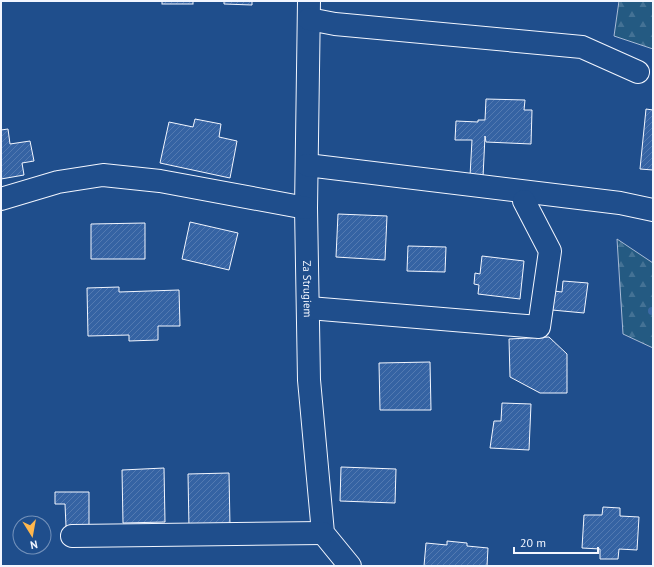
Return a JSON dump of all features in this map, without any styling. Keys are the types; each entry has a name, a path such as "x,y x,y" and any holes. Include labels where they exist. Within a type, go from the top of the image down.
{"street":[{"path":"309,10 334,24 582,47 638,72"},
{"name":"Za Strugiem","path":"309,10 306,208 309,308 309,380 323,533"},
{"path":"307,165 620,203 653,210"},
{"path":"1,199 58,182 103,175 160,181 306,208"},
{"path":"309,308 539,328 550,251 524,201"},
{"path":"72,536 323,533 350,566"}],"green space":[{"path":"619,1 653,1 653,49 614,36"},
{"path":"617,239 653,263 653,348 623,334"}],"building":[{"path":"162,1 193,1 193,4 162,4"},
{"path":"224,1 252,1 252,5 224,4"},
{"path":"486,99 525,100 524,110 532,110 531,144 486,142 485,136 483,177 470,176 472,140 455,140 456,121 478,122 478,120 485,120"},
{"path":"646,109 653,110 653,170 640,169"},
{"path":"195,119 221,124 219,137 237,141 230,178 160,163 169,122 193,127"},
{"path":"8,129 10,144 30,141 34,161 22,163 24,175 1,179 1,130"},
{"path":"338,214 387,216 385,260 336,257"},
{"path":"190,222 238,233 229,270 182,259"},
{"path":"145,223 145,259 91,259 91,224"},
{"path":"408,246 446,247 445,272 407,271"},
{"path":"482,256 524,261 520,299 478,294 479,285 474,284 475,273 480,274"},
{"path":"563,281 588,283 584,313 552,310 554,291 562,292"},
{"path":"119,287 119,292 179,290 180,326 158,326 158,340 129,341 129,335 88,336 87,288"},
{"path":"549,337 567,354 567,393 540,393 510,377 509,339"},
{"path":"430,362 431,410 380,410 379,363"},
{"path":"502,403 531,404 529,450 490,448 494,421 501,421"},
{"path":"341,467 396,469 395,503 340,501"},
{"path":"164,468 165,522 123,523 122,470"},
{"path":"229,473 230,527 189,528 188,474"},
{"path":"55,492 89,492 89,526 66,526 65,504 55,504"},
{"path":"603,507 620,508 620,516 639,517 637,550 619,549 618,559 600,559 600,549 582,548 584,515 602,515"},
{"path":"447,541 467,543 467,546 488,548 487,566 424,566 426,543 447,545"}]}
